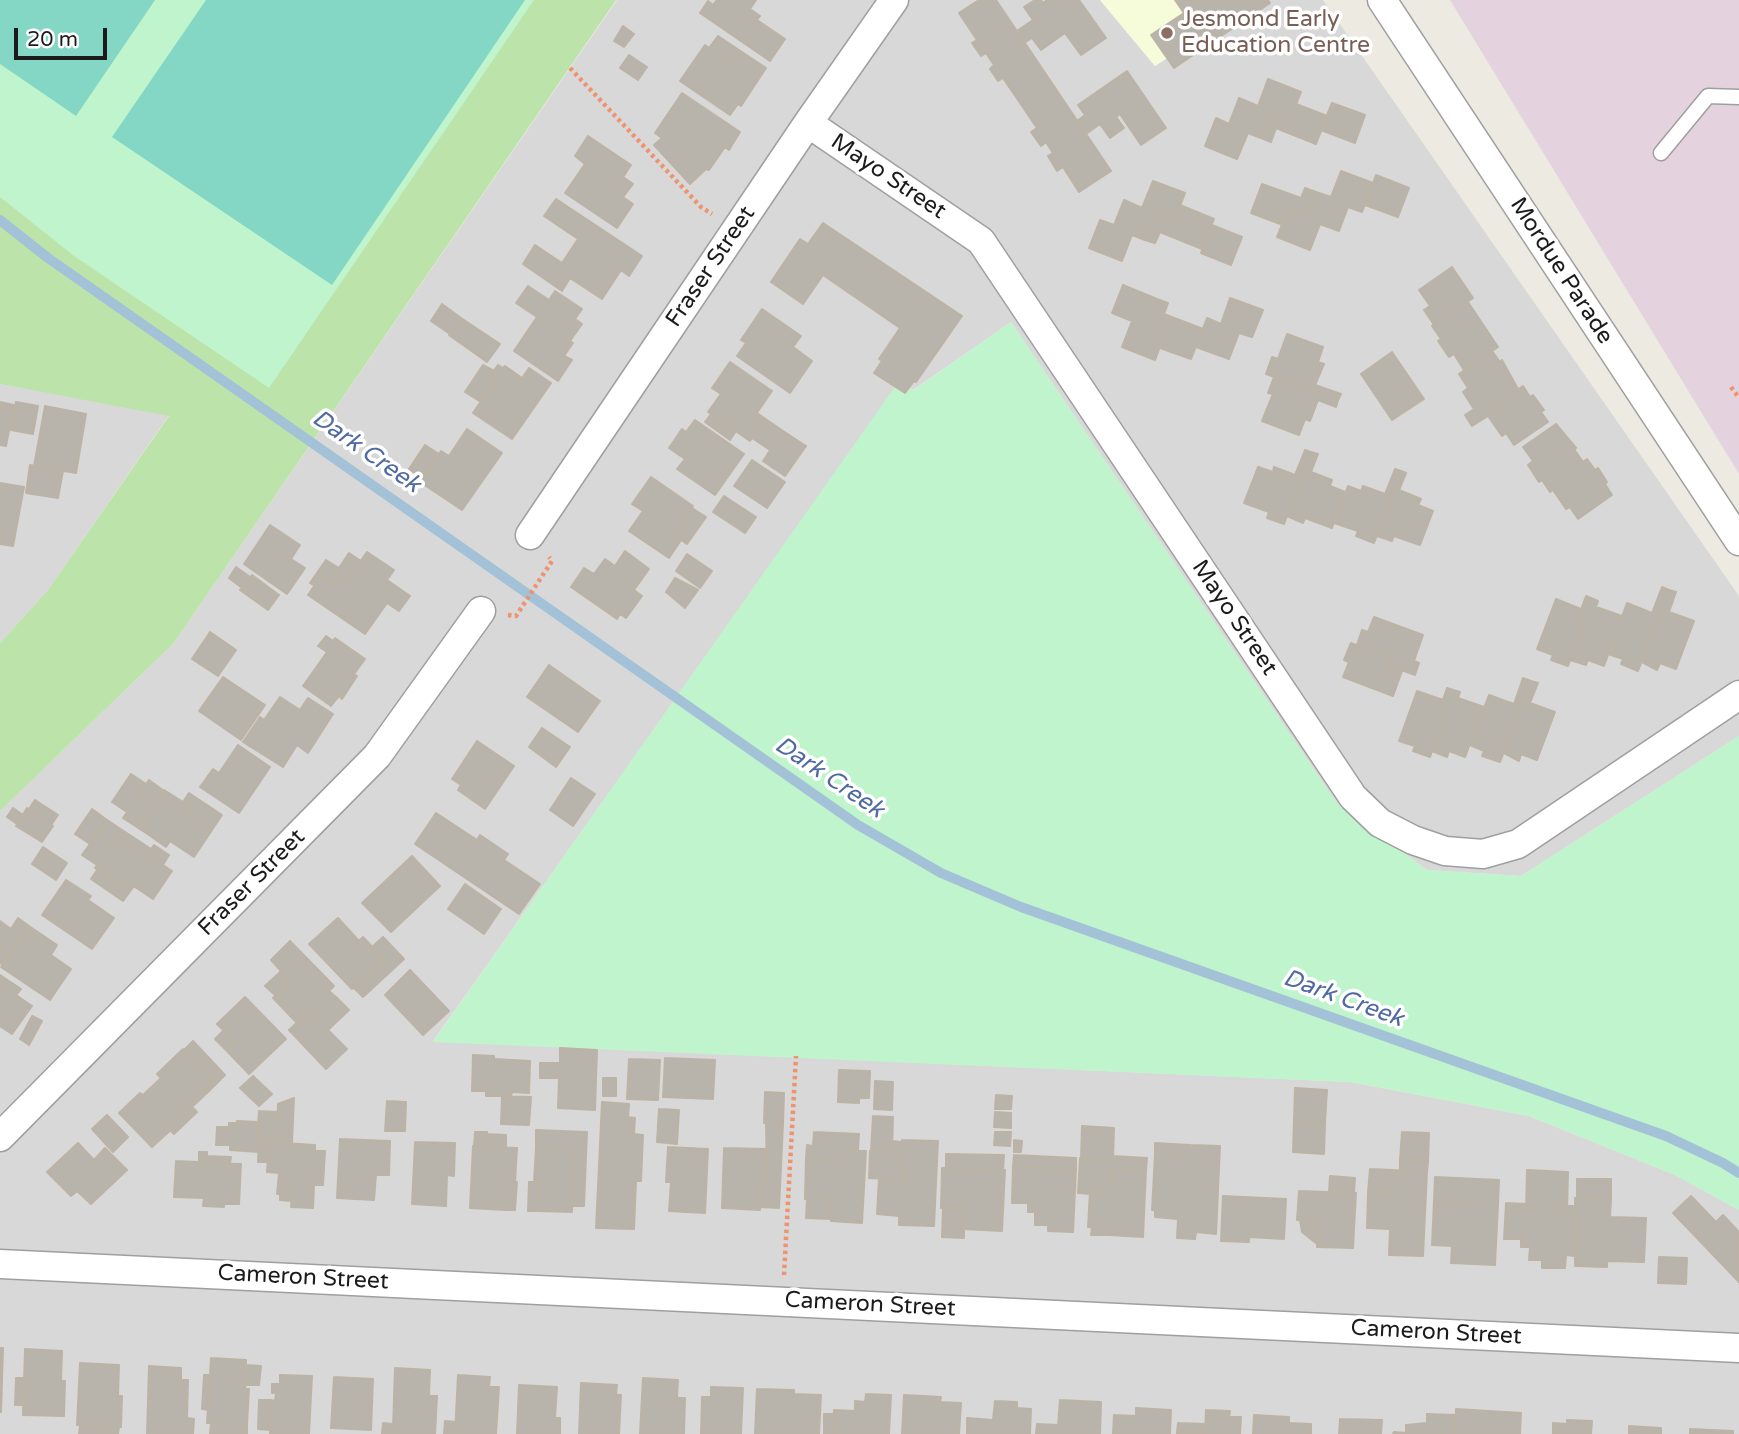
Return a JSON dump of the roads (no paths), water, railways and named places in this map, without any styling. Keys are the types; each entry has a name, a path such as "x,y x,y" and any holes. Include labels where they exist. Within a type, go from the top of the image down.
{"street":[{"name":"Fraser Street","path":"530,535 808,122 894,0"},
{"name":"Mordue Parade","path":"1382,0 1739,541"},
{"name":"Mayo Street","path":"808,122 981,241 1353,797 1380,823 1413,840 1445,850 1483,854 1518,844 1739,695"},
{"name":"Fraser Street","path":"0,1137 377,756 481,611"},
{"name":"Cameron Street","path":"0,1264 1739,1348"}],"lane":[{"path":"1661,153 1708,96 1739,97"}],"waterway":[{"name":"Dark Creek","path":"0,220 48,258 858,825 941,873 1021,907 1666,1136 1739,1173"}],"place":[{"name":"Jesmond Early Education Centre","path":"1167,33"}]}
